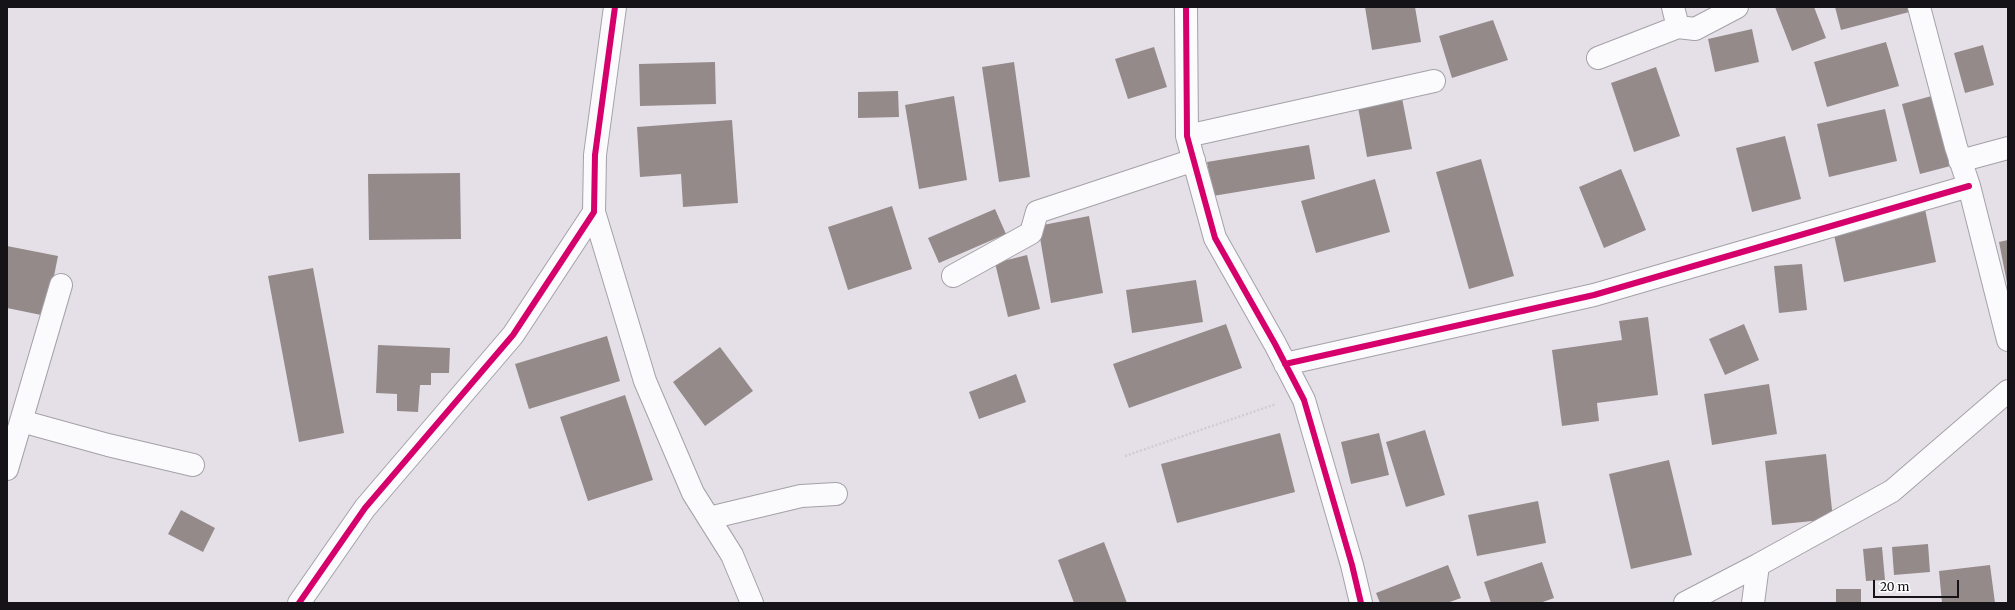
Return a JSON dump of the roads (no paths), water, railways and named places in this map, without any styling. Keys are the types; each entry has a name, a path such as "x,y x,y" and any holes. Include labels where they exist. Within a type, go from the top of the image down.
{"street":[{"path":"615,7 595,155 594,212 645,381 693,493 732,554 752,603"},
{"path":"1186,7 1187,136 1215,238 1301,395 1352,565 1361,603"},
{"path":"1598,58 1675,17 1695,29 1737,7"},
{"path":"1919,7 1960,161 1969,186 2008,340"},
{"path":"1187,136 1434,81"},
{"path":"1960,161 2008,148"},
{"path":"953,276 1031,233 1037,212 1194,160"},
{"path":"1285,364 1594,295 1969,186"},
{"path":"299,603 365,508 513,335 594,212"},
{"path":"7,469 61,285"},
{"path":"1685,603 1758,566 1892,490 2008,391"},
{"path":"21,421 108,445 193,465"},
{"path":"709,518 800,496 836,494"},
{"path":"1753,603 1758,566"}]}
